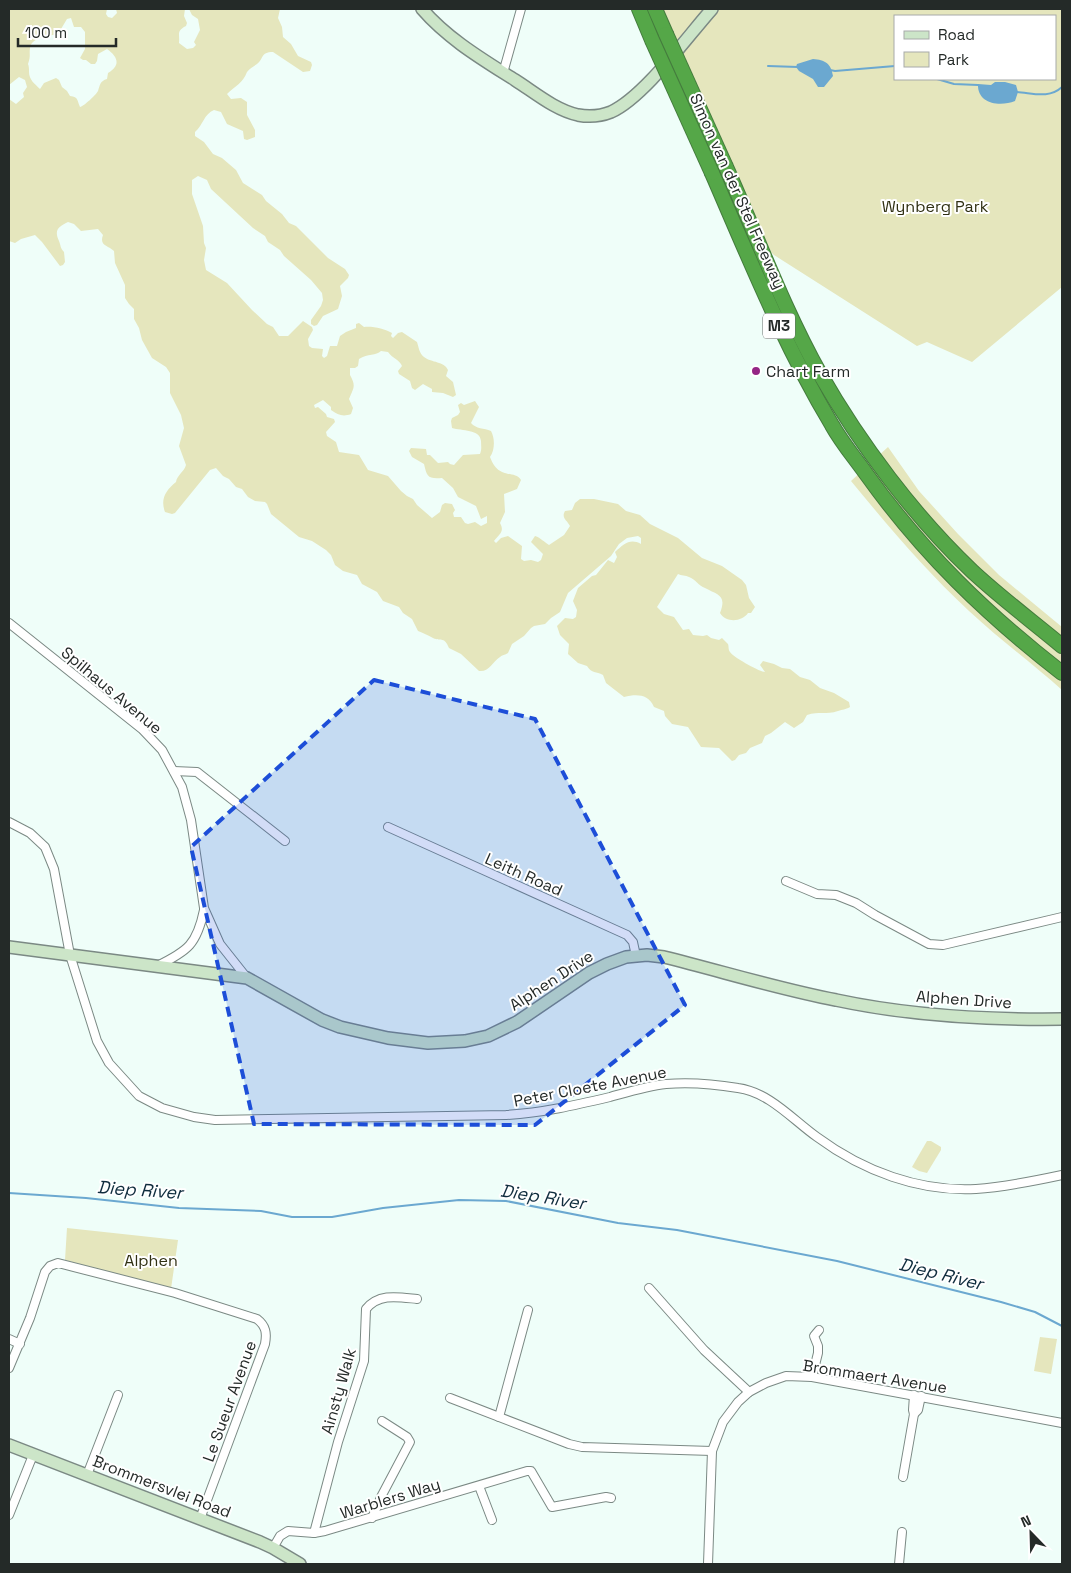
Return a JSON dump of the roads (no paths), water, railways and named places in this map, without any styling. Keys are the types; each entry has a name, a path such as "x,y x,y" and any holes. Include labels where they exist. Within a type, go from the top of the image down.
{"highway":[{"name":"Simon van der Stel Freeway","path":"639,9 786,342 833,428 895,514 955,580 996,620 1062,673"},
{"name":"Simon van der Stel Freeway","path":"655,9 801,337 820,374 847,418 875,459 935,532 1007,602 1062,646"}],"street":[{"path":"422,9 444,31 503,73 567,111 585,116 608,113 625,104 651,80 712,9"},
{"path":"503,73 521,9"},
{"name":"Spilhaus Avenue","path":"9,623 142,729 162,750 182,787 191,820 204,908 220,944 248,978"},
{"path":"174,771 197,772 285,841"},
{"name":"Peter Cloete Avenue","path":"9,822 30,833 45,847 54,869 70,954 96,1041 109,1064 138,1096 162,1108 194,1117 216,1120 529,1114 664,1084 701,1084 740,1088 761,1096 852,1160 879,1173 912,1182 943,1188 976,1189 1062,1175"},
{"name":"Leith Road","path":"388,827 627,936 633,942 636,956"},
{"path":"786,881 817,894 836,895 935,945 943,945 1062,917"},
{"name":"Spilhaus Avenue","path":"157,966 184,951 194,942 199,931 204,908"},
{"name":"Alphen Drive","path":"9,947 248,978 309,1014 340,1027 408,1042 451,1043 477,1039 517,1022 589,973 607,964 636,956 664,957 836,1000 880,1008 989,1018 1062,1019"},
{"name":"Le Sueur Avenue","path":"9,1368 20,1344 45,1272 50,1266 58,1263 175,1293 258,1319 266,1330 265,1344 200,1518"},
{"path":"649,1288 704,1350 749,1392"},
{"name":"Ainsty Walk","path":"314,1533 338,1442 364,1361 366,1309 371,1303 389,1296 417,1299"},
{"path":"499,1417 528,1310"},
{"path":"812,1378 818,1353 818,1346 814,1336 818,1330"},
{"path":"9,1339 20,1344"},
{"name":"Brommaert Avenue","path":"708,1564 712,1451 722,1422 749,1392 766,1383 786,1376 812,1378 1062,1423"},
{"path":"87,1475 118,1395"},
{"path":"903,1477 914,1414 913,1410 918,1396"},
{"path":"450,1398 569,1444 582,1447 712,1451"},
{"path":"372,1518 410,1442 407,1437 382,1421"},
{"name":"Brommersvlei Road","path":"9,1445 200,1518 273,1548 300,1564"},
{"path":"9,1515 33,1454"},
{"name":"Warblers Way","path":"273,1548 280,1536 288,1531 325,1532 520,1472 531,1471 552,1507 606,1496 611,1498"},
{"path":"479,1486 492,1520"},
{"path":"899,1564 902,1532"}],"water":[{"path":"813,59 824,61 831,68 833,76 824,87 818,87 813,79 799,71 796,67 797,64"},
{"path":"995,82 1016,85 1018,92 1015,101 996,104 985,100 981,96 978,84 991,85"}],"waterway":[{"path":"768,66 798,67"},
{"path":"830,70 894,66"},
{"path":"940,80 954,84 978,85"},
{"path":"1017,92 1046,94 1057,91 1062,87"},
{"name":"Diep River","path":"9,1193 86,1198 179,1208 261,1211 292,1217 332,1217 383,1208 459,1200 506,1201 618,1223 677,1230 837,1261 1001,1302 1035,1312 1062,1326"}],"place":[{"name":"Chart Farm","path":"756,371"}],"park label":[{"name":"Wynberg Park","path":"935,206"},
{"name":"Alphen","path":"151,1260"}]}
